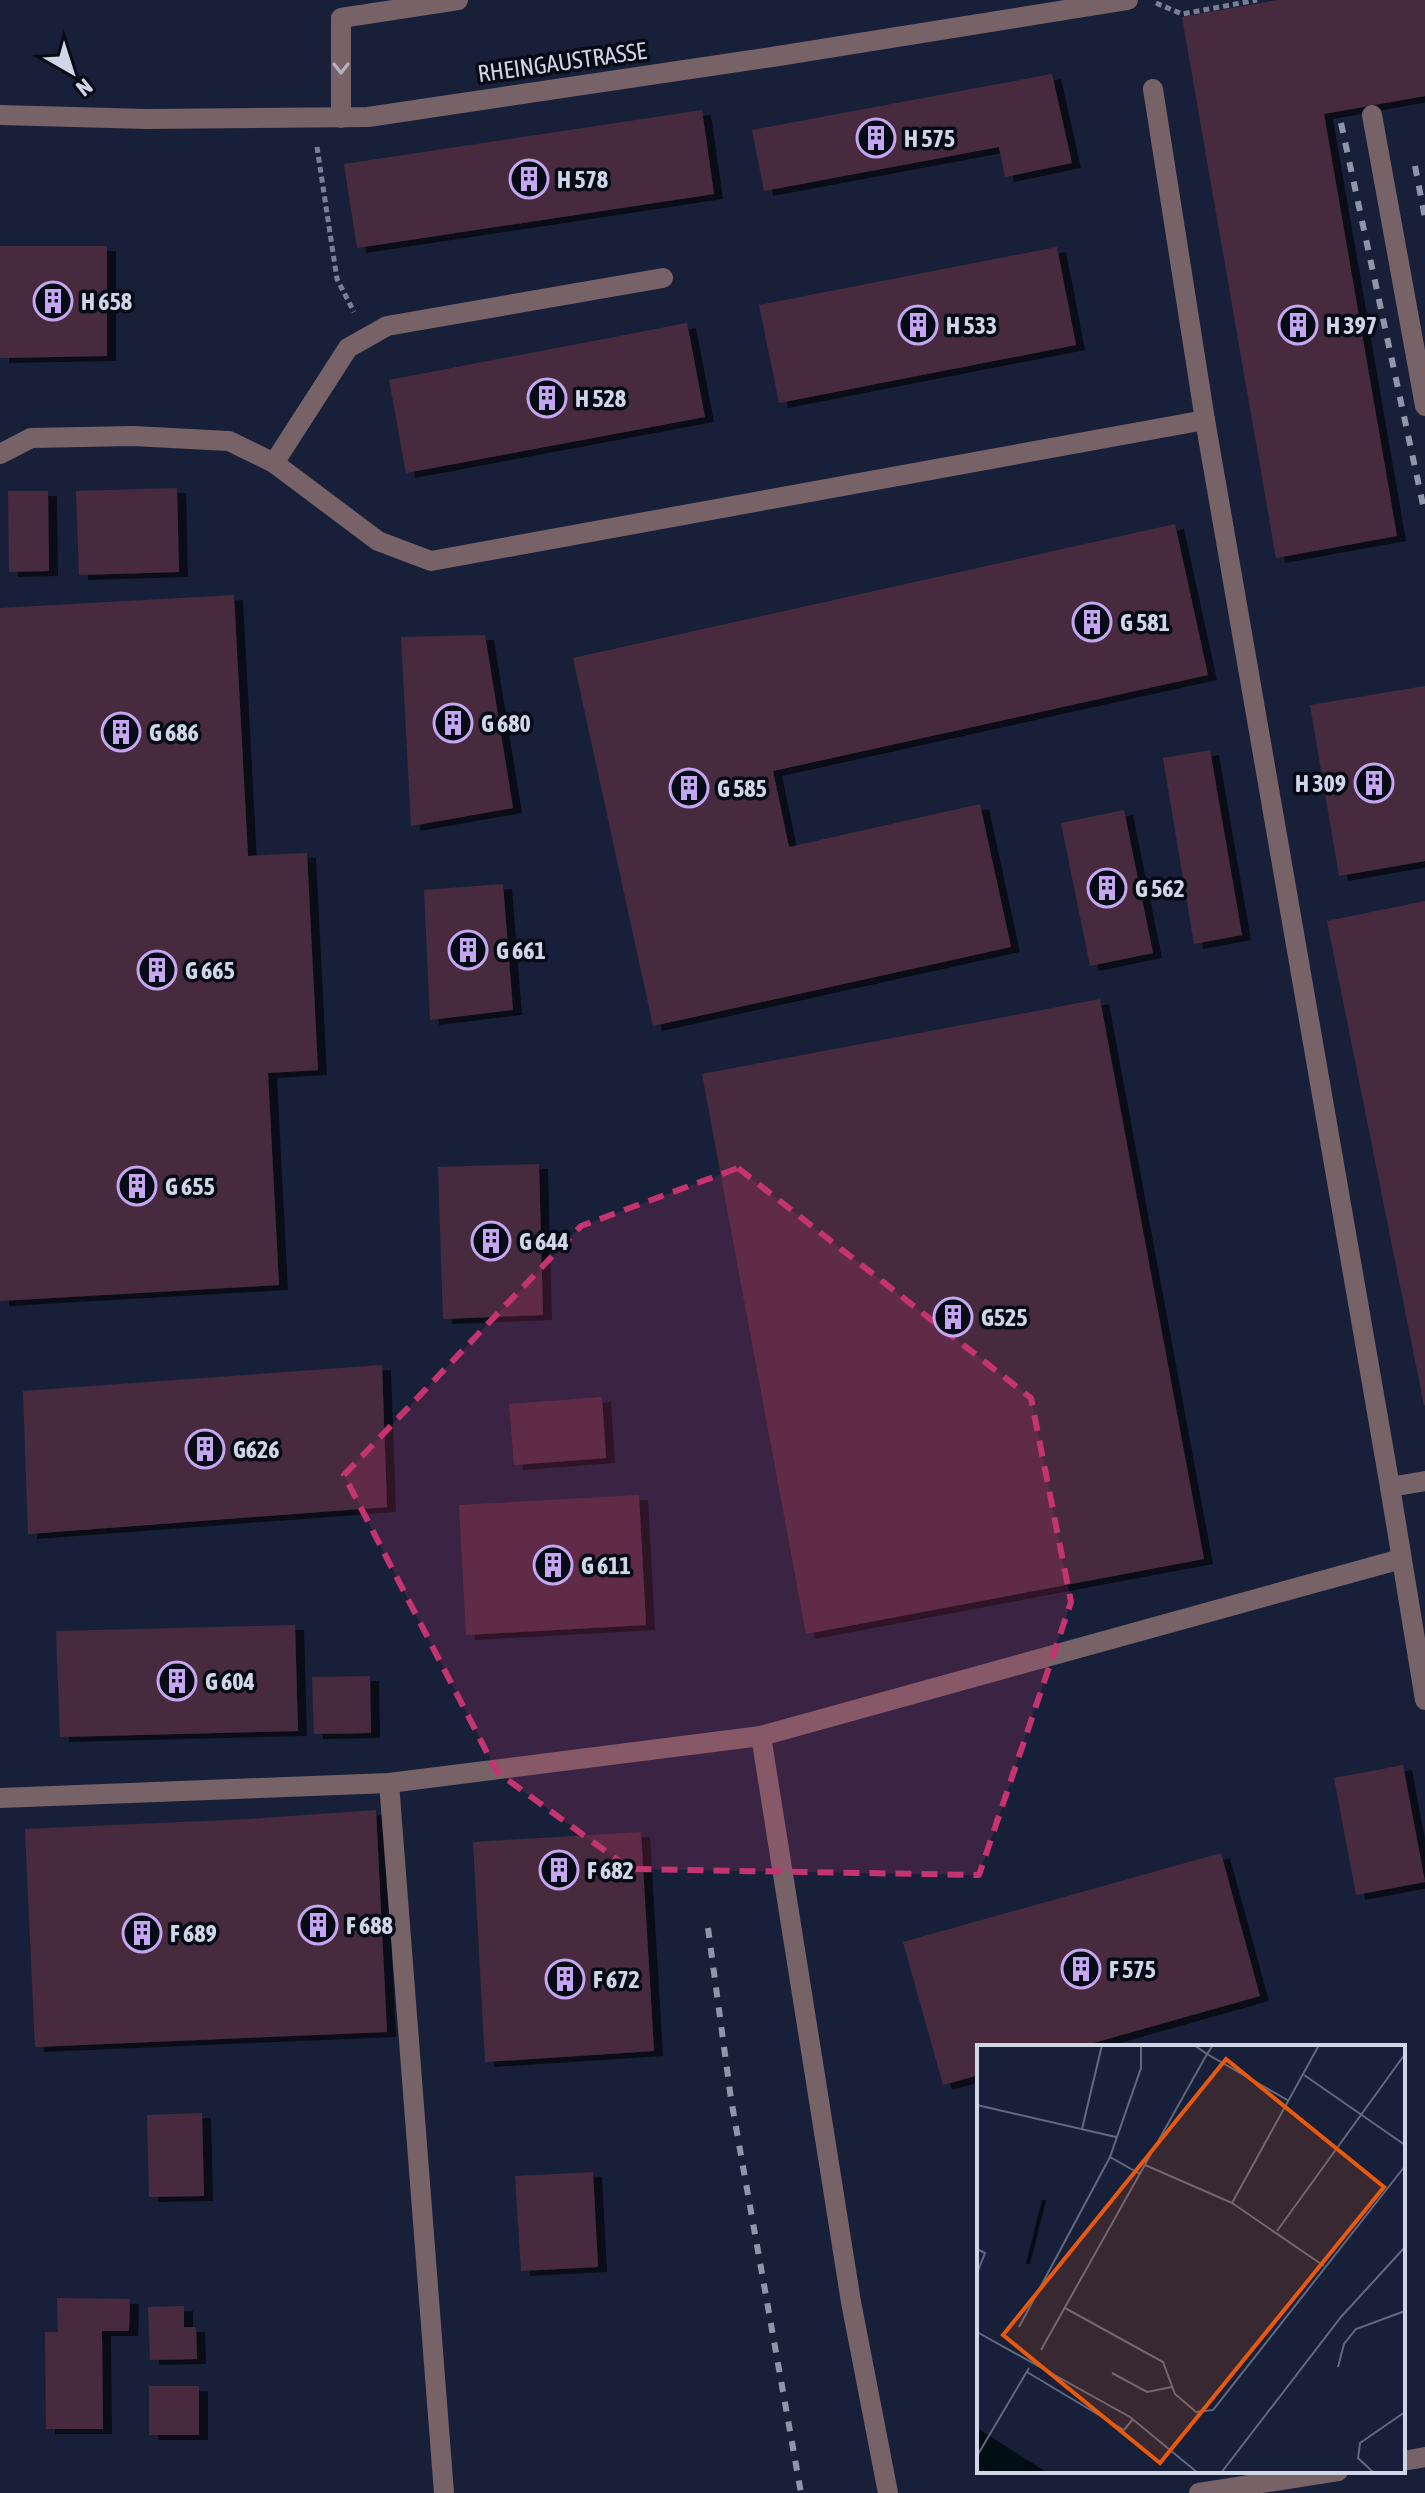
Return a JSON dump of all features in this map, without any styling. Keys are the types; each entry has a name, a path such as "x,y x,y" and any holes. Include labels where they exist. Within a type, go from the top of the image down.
{"street":[{"path":"341,118 341,18 458,0"},
{"name":"RHEINGAUSTRASSE","path":"0,115 147,119 368,117 1128,0"},
{"path":"1153,89 1205,420 1425,1700"},
{"path":"1372,115 1425,406"},
{"path":"274,463 348,348 387,326 663,278"},
{"path":"0,454 31,438 133,436 229,441 274,463 378,541 431,561 1205,420"},
{"path":"1390,1487 1425,1481"},
{"path":"0,1798 389,1783 761,1736 1401,1559"},
{"path":"761,1736 848,2286 888,2493"},
{"path":"389,1783 444,2493"},
{"path":"1405,2461 1425,2457"},
{"path":"1199,2493 1325,2473"}],"path":[{"path":"1148,0 1182,14 1257,0"},
{"path":"318,166 337,279 369,337"}],"highlighted area":[{"path":"738,1168 1031,1398 1071,1602 979,1875 630,1869 497,1772 344,1475 581,1226"}],"building":[{"name":"H 397","path":"1277,0 1425,0 1425,96 1324,114 1397,536 1276,558 1182,17"},
{"name":"H 575","path":"1052,74 1072,163 1005,177 999,147 764,191 752,130"},
{"name":"H 578","path":"702,110 714,194 357,248 344,164"},
{"name":"H 658","path":"0,246 107,246 107,356 0,358"},
{"name":"H 533","path":"1057,247 1076,345 779,403 759,305"},
{"name":"H 528","path":"687,323 705,417 406,473 389,380"},
{"path":"177,488 179,572 79,575 76,491"},
{"path":"8,491 48,491 49,571 9,572"},
{"name":"G 585","path":"1175,524 1208,675 773,771 789,847 980,804 1011,947 653,1026 573,658"},
{"path":"234,595 248,856 307,853 318,1070 268,1073 279,1285 0,1301 0,608"},
{"name":"G 680","path":"485,635 513,808 411,826 401,637"},
{"name":"H 309","path":"1425,686 1425,861 1339,876 1310,705"},
{"path":"1210,750 1242,935 1194,944 1163,758"},
{"name":"G 562","path":"1124,810 1153,953 1090,966 1061,823"},
{"name":"G 661","path":"503,884 513,1010 430,1020 424,890"},
{"path":"1425,901 1425,1405 1424,1405 1327,921"},
{"name":"G525","path":"1100,999 1204,1559 806,1634 702,1074"},
{"name":"G 644","path":"539,1164 543,1315 443,1319 438,1167"},
{"name":"G626","path":"382,1365 387,1507 28,1534 23,1391"},
{"path":"602,1397 606,1458 514,1465 509,1404"},
{"name":"G 611","path":"639,1495 646,1625 466,1635 459,1505"},
{"name":"G 604","path":"295,1625 298,1731 60,1737 56,1631"},
{"path":"370,1676 371,1733 314,1734 312,1677"},
{"path":"1403,1765 1425,1882 1356,1895 1334,1778"},
{"name":"F 689","path":"376,1810 387,2032 35,2047 25,1829"},
{"name":"F 672","path":"641,1832 654,2051 485,2062 473,1842"},
{"name":"F 575","path":"1221,1853 1260,1996 1086,2045 977,2045 977,2076 943,2085 903,1942"},
{"path":"202,2113 204,2196 149,2197 147,2115"},
{"path":"593,2172 598,2267 521,2271 515,2176"},
{"path":"57,2298 130,2299 129,2331 102,2331 103,2429 46,2429 45,2332 58,2332"},
{"path":"184,2306 184,2327 196,2327 197,2359 150,2360 148,2307"},
{"path":"149,2386 199,2386 199,2435 149,2435"}],"railway":[{"path":"1341,123 1425,514"},
{"path":"1415,166 1425,218"},
{"path":"708,1928 731,2099 801,2493"}],"place":[{"name":"H 575","path":"876,138"},
{"name":"H 578","path":"529,179"},
{"name":"H 658","path":"53,301"},
{"name":"H 533","path":"918,325"},
{"name":"H 397","path":"1298,325"},
{"name":"H 528","path":"547,398"},
{"name":"G 581","path":"1092,622"},
{"name":"G 680","path":"453,723"},
{"name":"G 686","path":"121,732"},
{"name":"H 309","path":"1374,783"},
{"name":"G 585","path":"689,788"},
{"name":"G 562","path":"1107,888"},
{"name":"G 661","path":"468,950"},
{"name":"G 665","path":"157,970"},
{"name":"G 655","path":"137,1186"},
{"name":"G 644","path":"491,1241"},
{"name":"G525","path":"953,1317"},
{"name":"G626","path":"205,1449"},
{"name":"G 611","path":"553,1565"},
{"name":"G 604","path":"177,1681"},
{"name":"F 682","path":"559,1870"},
{"name":"F 688","path":"318,1925"},
{"name":"F 689","path":"142,1933"},
{"name":"F 575","path":"1081,1969"},
{"name":"F 672","path":"565,1979"}]}
